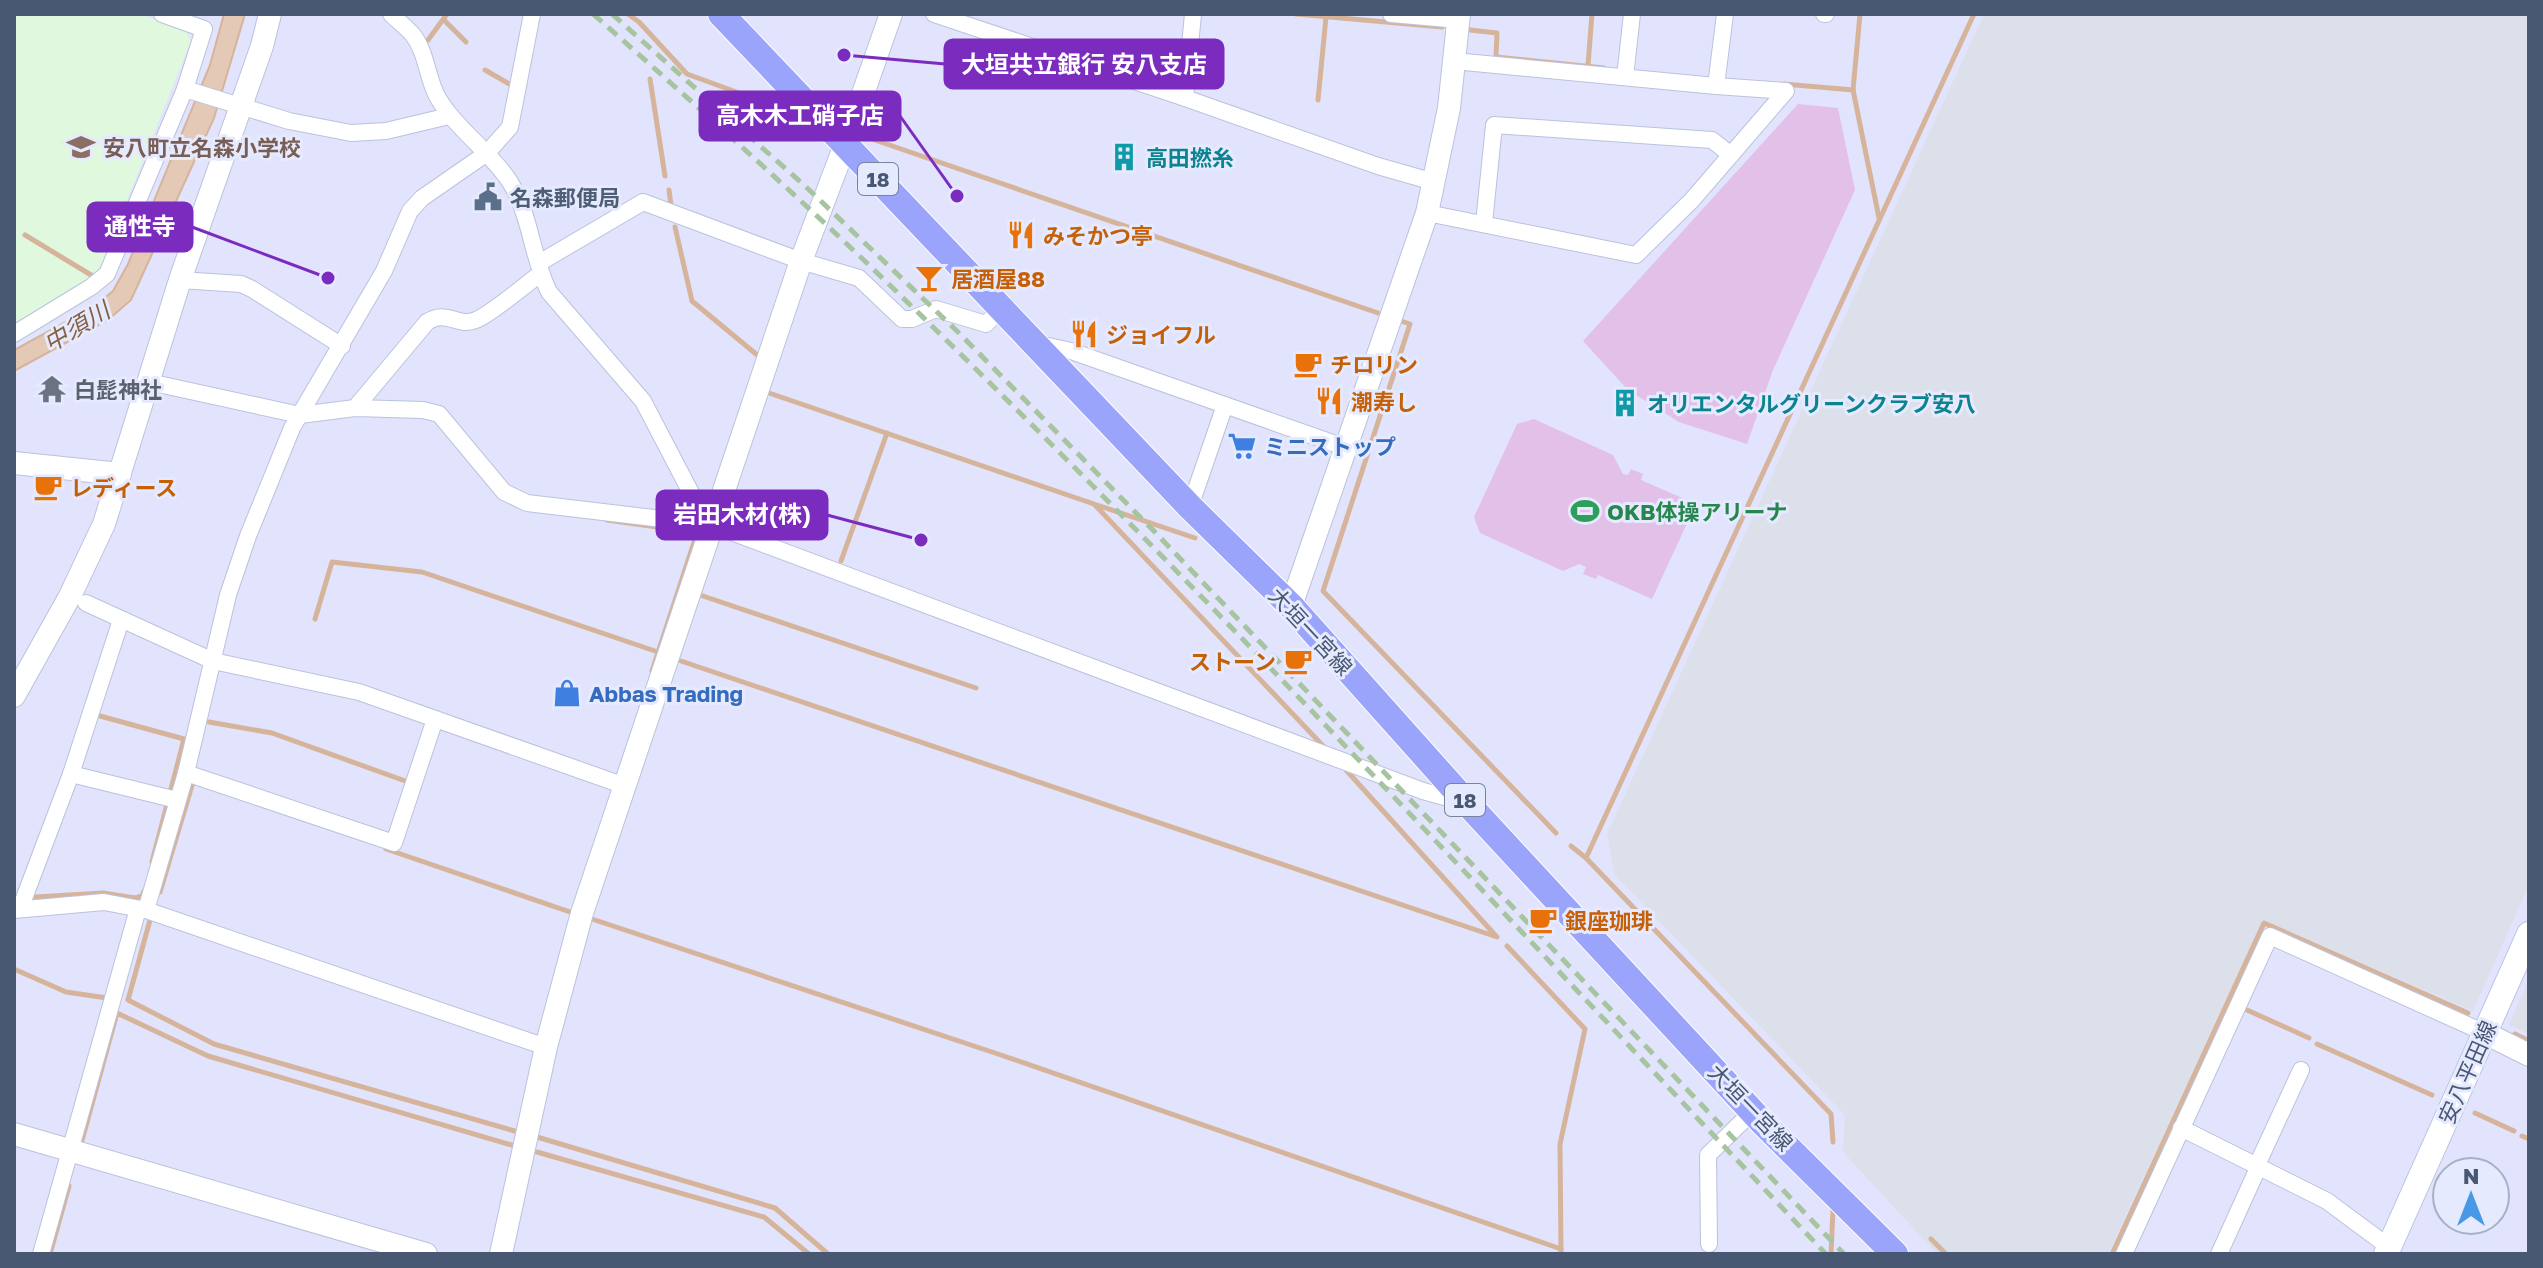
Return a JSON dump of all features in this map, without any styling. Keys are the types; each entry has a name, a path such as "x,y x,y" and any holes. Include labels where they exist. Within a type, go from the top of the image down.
{"main road":[{"name":"大垣一宮線","path":"721,14 1190,507 1291,606 1467,803 1753,1111 1895,1254"},
{"name":"安八平田線","path":"2387,1251 2529,934"}],"street":[{"path":"14,334 107,274 189,90 204,29 162,14"},
{"path":"14,696 89,561 120,474 233,105 262,46 270,14"},
{"path":"391,14 413,35 435,93 449,116 487,153 510,183 528,224 549,292 643,401 696,503 713,525"},
{"path":"41,1254 142,909 186,773 228,595 248,536 300,415 384,271 410,211 422,198 487,153 510,127 532,14"},
{"path":"501,1254 546,1047 582,913 801,261 891,14"},
{"path":"934,14 1378,166 1434,182"},
{"path":"1185,98 1193,14"},
{"path":"1291,606 1427,213 1449,108 1459,17 1391,14"},
{"path":"1625,77 1632,14"},
{"path":"1716,86 1725,14"},
{"path":"1427,213 1636,255 1692,200 1786,91 1454,61"},
{"path":"189,90 325,130 351,133 386,131 449,116"},
{"path":"1484,223 1494,125 1712,140 1731,155"},
{"path":"355,408 427,322 436,316 475,321 540,269 643,202 801,261 859,278 902,319 912,319 936,309 986,324 1001,309"},
{"path":"180,280 241,284 342,346"},
{"path":"1037,344 1071,351 1347,448"},
{"path":"149,382 300,415 355,408 423,410 439,414 504,492 527,503 713,525 1408,785 1467,803"},
{"path":"1190,507 1225,405"},
{"path":"14,463 120,474"},
{"path":"86,603 89,561"},
{"path":"86,603 213,661 359,692 625,786"},
{"path":"58,618 86,603"},
{"path":"121,620 71,774 17,909 104,902 142,909 546,1047"},
{"path":"186,773 394,843 435,719"},
{"path":"71,774 177,800"},
{"path":"2124,1254 2270,936 2529,1055"},
{"path":"2219,1254 2301,1070"},
{"path":"1709,1244 1708,1155 1753,1111"},
{"path":"2181,1128 2327,1201 2387,1251"},
{"path":"14,1134 426,1254"}],"shaded area":[{"name":"安八町立名森小学校","path":"14,14 140,14 185,30 191,41 106,253 110,259 102,273 14,327"},
{"path":"1984,14 2529,14 2529,885 2473,1011 2263,920 2108,1254 1937,1254 1843,1152 1845,1115 1614,874 1607,834"},
{"name":"オリエンタルグリーンクラブ安八","path":"1798,104 1838,108 1855,190 1773,370 1747,444 1679,422 1628,390 1583,341"},
{"name":"OKB体操アリーナ","path":"1534,419 1613,455 1623,474 1628,475 1631,469 1643,474 1641,480 1696,504 1652,599 1598,575 1596,579 1583,574 1586,567 1579,564 1563,571 1480,533 1474,517 1517,424"},
{"path":"2529,979 2529,1034 2509,1025"}],"water":[{"name":"中須川","path":"224,14 245,14 214,118 131,300 108,320 14,371 14,350 95,306 113,291 128,264 210,65"}],"waterway":[{"path":"428,40 447,14"},
{"path":"628,14 687,74 788,111"},
{"path":"1296,14 1442,27"},
{"path":"1588,65 1592,14"},
{"path":"1860,14 1853,90 1879,218"},
{"path":"1833,1142 1831,1114 1586,858 1974,14"},
{"path":"1318,100 1326,17"},
{"path":"444,20 466,42"},
{"path":"1470,30 1497,33 1496,57 1604,68"},
{"path":"485,70 513,86"},
{"path":"650,79 665,176"},
{"path":"1784,84 1853,90"},
{"path":"869,138 1378,313"},
{"path":"669,190 671,205"},
{"path":"675,227 692,301 756,354"},
{"path":"25,235 96,278"},
{"path":"1398,320 1410,324 1323,591 1556,833"},
{"path":"769,393 1094,504 1325,748"},
{"path":"841,561 887,433"},
{"path":"1097,505 1195,538"},
{"path":"607,520 693,532 696,536 652,671"},
{"path":"315,619 332,562 422,572 658,652"},
{"path":"700,595 976,688"},
{"path":"681,661 1497,937"},
{"path":"100,716 184,739 152,862"},
{"path":"209,722 272,733 408,782"},
{"path":"1346,770 1496,936"},
{"path":"160,892 195,783"},
{"path":"1571,846 1586,858"},
{"path":"386,849 573,913"},
{"path":"36,897 103,893 135,898 142,896 144,891"},
{"path":"592,919 1001,1055 1561,1249"},
{"path":"150,920 128,1000 214,1044 518,1132"},
{"path":"2112,1254 2264,923 2468,1013"},
{"path":"1507,946 1585,1029 1560,1144 1561,1254"},
{"path":"14,969 66,992 107,998"},
{"path":"2247,1010 2309,1038"},
{"path":"81,1144 117,1013 208,1056 515,1146"},
{"path":"2515,1034 2529,1041"},
{"path":"2317,1044 2432,1095"},
{"path":"2475,1113 2514,1131"},
{"path":"2522,1136 2529,1139"},
{"path":"537,1137 775,1208 828,1254"},
{"path":"537,1152 764,1217 809,1254"},
{"path":"50,1254 69,1186"},
{"path":"1831,1254 1833,1210"},
{"path":"1931,1239 1946,1254"}],"railway":[{"path":"593,14 823,222 1017,410 1251,648 1826,1254"},
{"path":"612,14 804,185 958,332 1151,528 1844,1254"}],"place":[{"name":"大垣共立銀行 安八支店","path":"844,55"},
{"name":"安八町立名森小学校","path":"81,147"},
{"name":"高田撚糸","path":"1124,157"},
{"name":"高木木工硝子店","path":"957,196"},
{"name":"名森郵便局","path":"488,197"},
{"name":"みそかつ亭","path":"1021,235"},
{"name":"通性寺","path":"328,278"},
{"name":"居酒屋88","path":"929,278"},
{"name":"ジョイフル","path":"1084,334"},
{"name":"チロリン","path":"1308,364"},
{"name":"白髭神社","path":"52,389"},
{"name":"潮寿し","path":"1329,401"},
{"name":"オリエンタルグリーンクラブ安八","path":"1625,403"},
{"name":"ミニストップ","path":"1242,446"},
{"name":"レディース","path":"48,487"},
{"name":"OKB体操アリーナ","path":"1585,511"},
{"name":"岩田木材(株)","path":"921,540"},
{"name":"ストーン","path":"1298,661"},
{"name":"Abbas Trading","path":"567,693"},
{"name":"銀座珈琲","path":"1543,920"}]}
